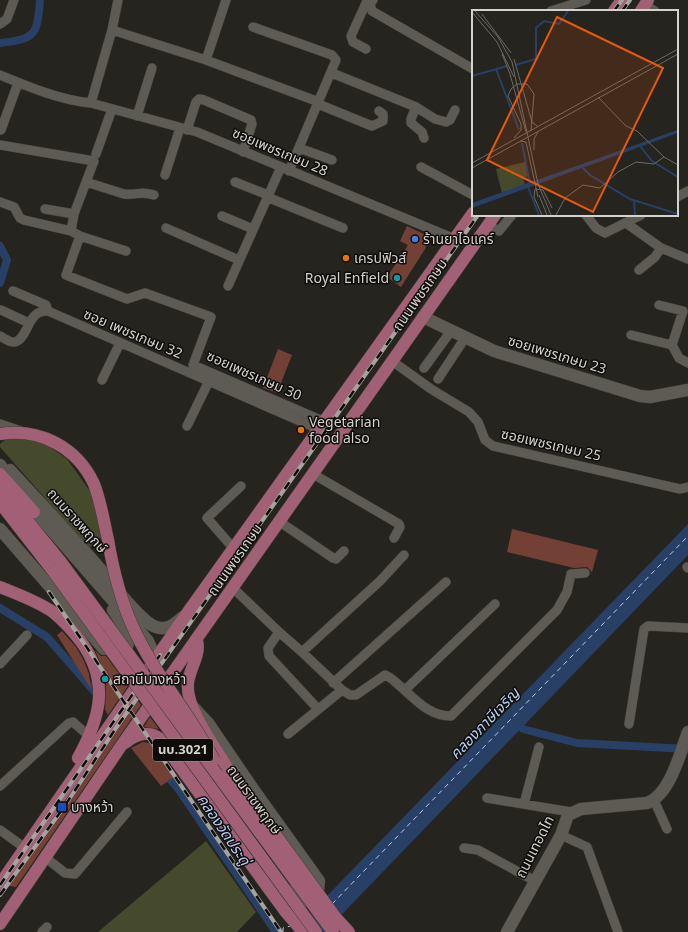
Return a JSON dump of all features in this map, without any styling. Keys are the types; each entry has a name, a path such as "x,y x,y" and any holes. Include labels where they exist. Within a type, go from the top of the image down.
{"main road":[{"path":"615,10 622,0"},
{"name":"ถนนเพชรเกษม","path":"0,884 188,612 472,214"},
{"name":"ถนนเพชรเกษม","path":"0,924 121,746 492,220"},
{"name":"ซอยเพชรเกษม 23","path":"423,317 494,351 640,396 650,397 688,390"},
{"path":"321,425 342,432"},
{"path":"0,434 15,432 46,437 71,453 89,476 97,492 113,566 132,625 146,652 198,731 227,788"},
{"name":"ถนนราชพฤกษ์","path":"0,458 101,570 117,591 148,622 155,627 169,627 188,612"},
{"path":"0,465 34,512"},
{"path":"0,474 148,641 155,659 156,670 155,684 147,710"},
{"name":"ถนนราชพฤกษ์","path":"0,487 316,932"},
{"name":"ถนนราชพฤกษ์","path":"0,503 56,564 227,788 333,932"},
{"path":"0,529 101,645 135,688 144,688 155,684 171,672 197,640"},
{"path":"91,576 125,629 127,636 126,648 122,652 115,654 101,645"},
{"path":"0,587 51,611 64,621 88,652 97,671 100,684 99,703 90,737 41,823"},
{"path":"197,640 198,649 188,684 194,708 200,721 228,769 349,932"},
{"path":"194,708 208,723 319,881 318,890 309,899 300,901 295,899 180,740 171,732 171,722 173,718 184,713 190,713 200,721"},
{"path":"121,746 135,736 148,733 180,740"},
{"path":"154,734 160,738 195,788 303,932"},
{"path":"654,800 664,790 687,734"},
{"name":"ถนนเทอดไท","path":"507,932 561,835 567,818 571,812 581,809 646,803 654,800"}],"street":[{"path":"0,24 7,19 14,0"},
{"path":"91,103 112,30 118,0"},
{"path":"206,60 226,0"},
{"path":"554,10 586,0"},
{"path":"366,49 353,42 351,36 367,2"},
{"path":"367,2 372,11 472,68"},
{"path":"228,286 268,196 299,148 332,73 336,60 332,55 253,27"},
{"path":"112,30 206,60 318,103 372,126 383,121 383,114 379,111"},
{"path":"137,116 152,68"},
{"path":"332,73 416,108 435,119 446,122 450,120 455,110"},
{"name":"ซอยเพชรเกษม 28","path":"0,75 18,83 70,99 91,103 184,129 455,239"},
{"path":"0,130 18,83"},
{"path":"165,175 196,102 200,99 251,120 252,124 243,152"},
{"path":"416,108 411,118 411,123 422,132 424,138"},
{"path":"71,231 74,214 112,109"},
{"path":"0,145 95,157"},
{"path":"299,148 332,160"},
{"path":"421,167 472,194"},
{"path":"86,182 124,194 130,195 145,192 154,196"},
{"path":"235,182 343,228"},
{"path":"0,202 14,208 20,218 24,220 71,231 80,236 126,251"},
{"path":"45,209 74,214"},
{"path":"54,227 58,211"},
{"path":"222,216 253,229"},
{"path":"492,220 499,231 511,216"},
{"path":"587,216 596,228 605,233 639,216"},
{"path":"626,223 661,248 688,259"},
{"path":"166,228 240,260"},
{"name":"ซอยเพชรเกษม 30","path":"80,236 66,275 127,299 145,292 212,317 193,365 321,425"},
{"path":"639,270 661,248"},
{"name":"ซอย เพชรเกษม 32","path":"13,291 46,305 48,311 120,343 209,381 321,425"},
{"path":"659,305 682,309 684,312 672,345"},
{"path":"1,310 29,323"},
{"path":"0,336 14,342 24,334 29,323 40,312 48,311"},
{"path":"424,368 450,331"},
{"path":"631,335 672,345 679,358 688,363"},
{"path":"438,379 465,338"},
{"path":"102,380 120,343"},
{"name":"ซอยเพชรเกษม 25","path":"392,361 431,389 469,412 478,422 485,440 493,446 680,489 688,486"},
{"path":"187,426 209,381"},
{"path":"0,424 38,438 72,458 94,493 110,537"},
{"path":"313,474 399,524 400,527 394,538"},
{"path":"234,549 206,517 241,486"},
{"path":"280,522 333,558 336,559 344,551"},
{"path":"302,652 380,581 404,555"},
{"path":"233,588 342,690 353,696 384,675 392,679 434,714 451,716 557,610 567,592 571,574 584,573"},
{"path":"333,683 446,582"},
{"path":"405,690 495,604"},
{"path":"629,724 644,629 648,626 685,628 688,618"},
{"path":"279,632 268,648 269,656 318,709"},
{"path":"0,664 27,635"},
{"path":"288,734 342,690"},
{"path":"0,786 69,723 73,722 90,737"},
{"path":"524,804 539,747"},
{"path":"487,798 571,812"},
{"path":"654,800 667,828"},
{"path":"46,858 65,873 75,874 127,812"},
{"path":"0,830 25,848"},
{"path":"561,835 588,847 618,932"},
{"path":"464,848 478,850 535,881"}],"green space":[{"path":"22,427 67,459 92,494 102,537 89,548 0,447 0,444"},
{"path":"206,841 256,912 237,932 98,932"}],"water":[{"path":"688,524 688,555 325,932 292,932"}],"building":[{"path":"407,226 430,237 425,249 401,287 387,277 408,245 400,241"},
{"path":"278,349 292,355 277,393 263,388"},
{"path":"512,529 598,550 592,572 587,567 574,568 507,552"},
{"path":"62,631 76,647 84,661 89,674 91,689 57,635"},
{"path":"95,650 101,656 106,656 128,686 108,715 105,710 106,686 104,671"},
{"path":"137,699 141,705 16,887 9,886"},
{"path":"150,717 159,729 144,727"},
{"path":"143,742 154,744 177,775 161,786 131,748"}],"waterway":[{"path":"0,43 21,40 28,37 32,33 36,28 38,21 40,0"},
{"path":"0,246 7,260 0,283"},
{"name":"คลองวัดประดู่","path":"0,608 47,637 95,692"},
{"path":"514,721 523,729 577,743 687,749"},
{"name":"คลองวัดประดู่","path":"164,773 177,787 276,932"}],"ferry route":[{"path":"332,904 688,536"},
{"path":"283,932 283,928 291,926"}],"railway":[{"path":"615,10 622,0"},
{"path":"623,10 630,0"},
{"path":"0,895 64,807 116,728 477,216"},
{"path":"49,592 281,932"},
{"path":"0,885 160,655"}],"place":[{"name":"ร้านยาไอแคร์","path":"415,239"},
{"name":"เครปฟิวส์","path":"346,258"},
{"name":"Royal Enfield","path":"397,278"},
{"name":"Vegetarian food also","path":"301,430"},
{"name":"สถานีบางหว้า","path":"105,679"},
{"name":"บางหว้า","path":"62,807"}],"water label":[{"name":"คลองภาษีเจริญ","path":"485,724"}]}
